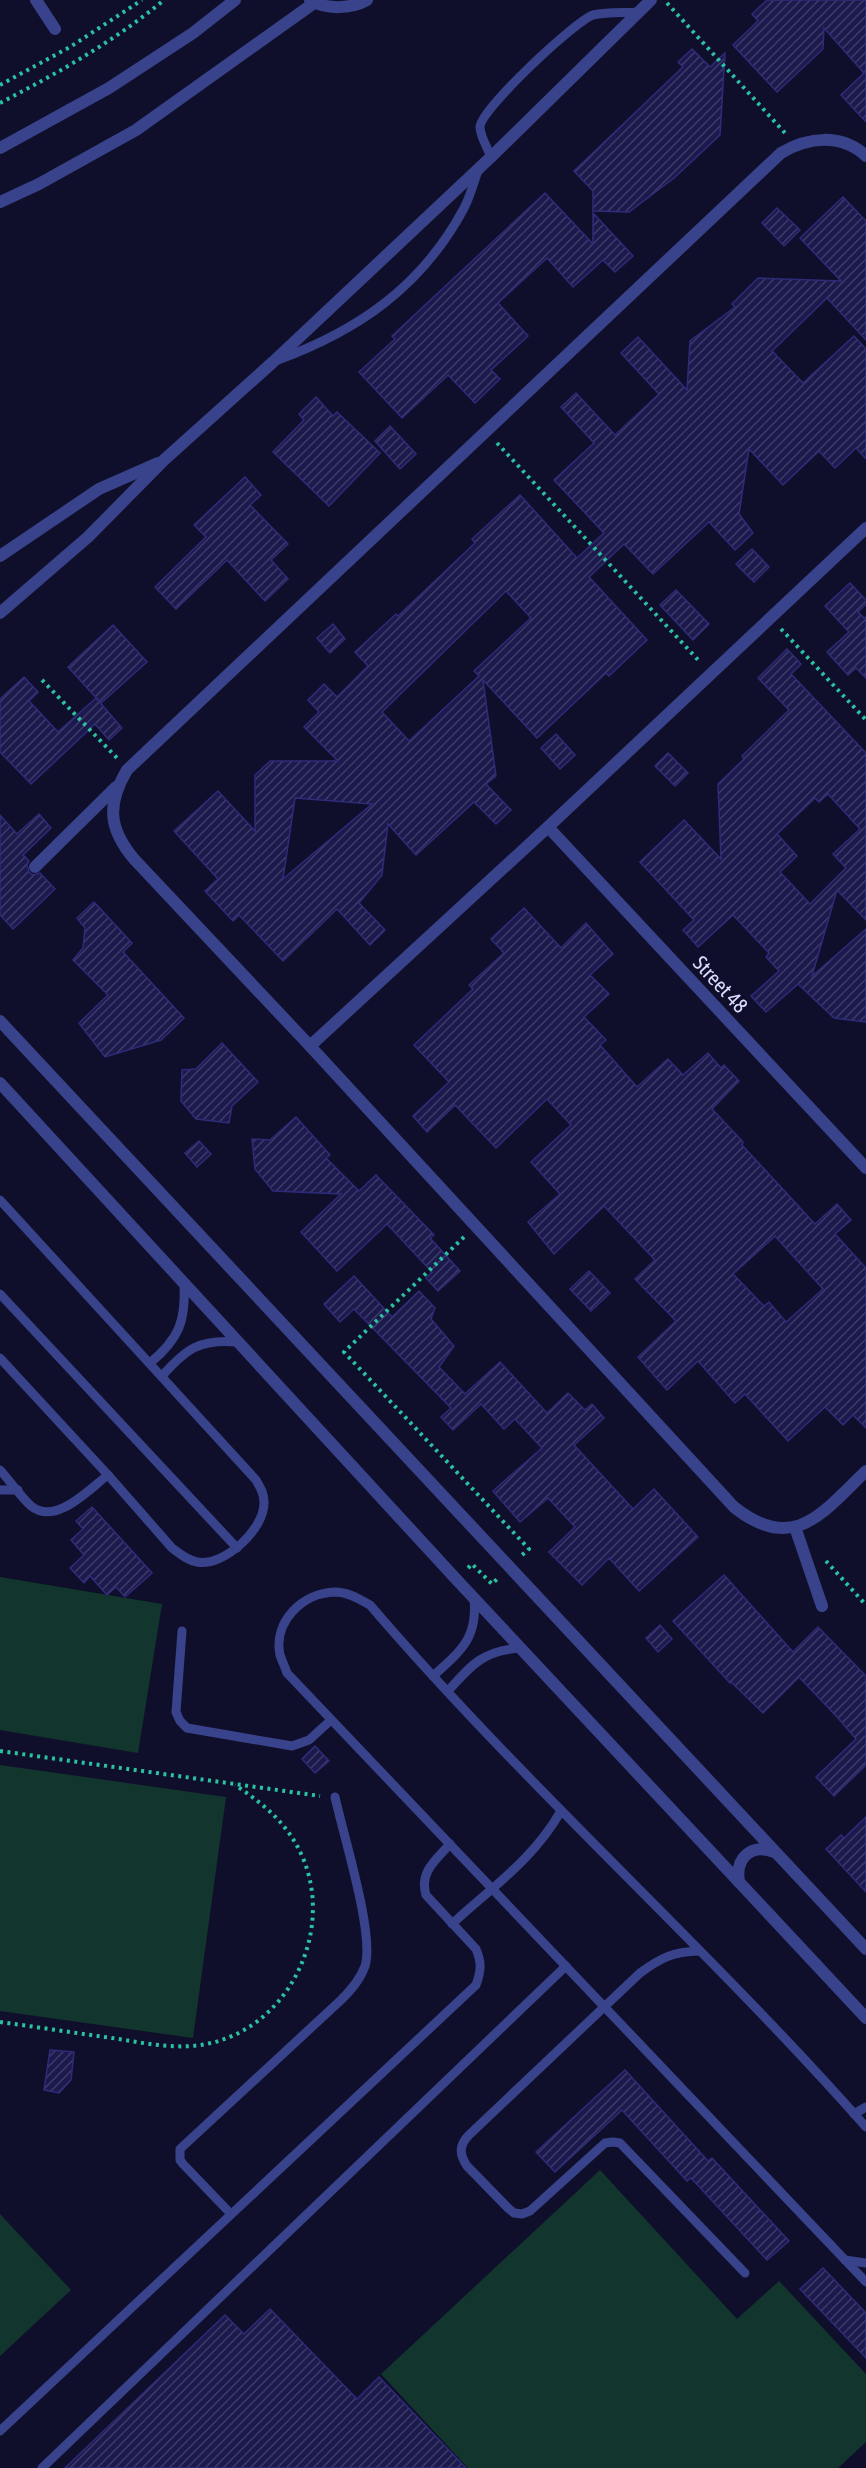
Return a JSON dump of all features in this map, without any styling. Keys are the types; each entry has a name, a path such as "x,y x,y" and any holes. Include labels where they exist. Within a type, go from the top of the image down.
{"street":[{"path":"36,0 55,30"},
{"path":"0,148 109,88 193,33 235,0"},
{"path":"0,202 39,184 136,130 312,1 336,7 359,4 367,0"},
{"path":"0,613 88,537 164,460 273,362 491,157 651,0"},
{"path":"35,867 117,786 128,770 781,153 795,145 817,139 839,141 859,150 866,156"},
{"path":"0,556 99,489 164,460"},
{"path":"310,1046 548,828 866,528"},
{"path":"117,786 113,805 114,825 121,843 735,1507 752,1521 773,1528 795,1527 813,1520 866,1471"},
{"name":"Street 48","path":"548,828 866,1168"},
{"path":"0,1021 866,1949"},
{"path":"0,1083 456,1579 866,2018"},
{"path":"795,1527 822,1606"},
{"path":"739,1882 737,1871 746,1853 765,1848 775,1852"}],"lane":[{"path":"491,157 480,127 483,117 496,100 562,36 582,21 593,15 639,12"},
{"path":"273,362 316,346 353,327 387,303 417,275 443,243 464,208 478,169"},
{"path":"0,1200 256,1480 262,1490 264,1502 257,1525 237,1548 225,1557 212,1562 197,1562 184,1557 172,1548 0,1358"},
{"path":"150,1363 168,1348 180,1329 185,1307 184,1284"},
{"path":"0,1294 237,1548"},
{"path":"162,1376 178,1358 194,1346 215,1340 237,1342"},
{"path":"0,1470 31,1505 38,1510 56,1511 108,1475"},
{"path":"0,1490 18,1490"},
{"path":"866,2127 699,1951 561,1811 433,1676 370,1605 354,1596 336,1592 318,1594 302,1602 289,1615 280,1633 280,1654 287,1673 866,2282"},
{"path":"433,1676 465,1647 476,1615 474,1598"},
{"path":"182,1631 176,1712 180,1721 188,1728 292,1746 309,1740 331,1719"},
{"path":"448,1691 468,1668 483,1656 502,1649 522,1648"},
{"path":"231,2214 183,2164 180,2160 180,2149 341,2000 356,1985 365,1966 369,1945 335,1797"},
{"path":"452,1924 527,1858 540,1844 561,1811"},
{"path":"0,2431 476,1985 481,1974 476,1949 426,1895 423,1885 430,1865 450,1844"},
{"path":"699,1951 678,1952 658,1959 576,2032 547,2064 463,2141 462,2158 508,2208 514,2213 522,2214 537,2206 605,2143 620,2143 745,2273"},
{"path":"42,2468 566,1966"},
{"path":"854,2114 866,2107"},
{"path":"845,2260 866,2263"}],"path":[{"path":"0,85 70,46 142,0"},
{"path":"0,103 76,63 142,18 164,0"},
{"path":"665,0 795,145"},
{"path":"486,432 711,674"},
{"path":"771,618 866,720"},
{"path":"42,680 128,770"},
{"path":"456,1579 472,1564 492,1584 529,1549 344,1352 476,1226"},
{"path":"819,1553 866,1605"},
{"path":"0,1751 335,1797"},
{"path":"0,2022 179,2048 212,2043 243,2031 270,2011 292,1986 306,1956 313,1923 312,1889 303,1857 286,1828 263,1803 235,1785"}],"green space":[{"path":"0,1577 162,1604 138,1753 0,1730"},
{"path":"0,1765 226,1797 193,2038 0,2011"},
{"path":"600,2170 737,2319 779,2281 866,2374 866,2442 838,2468 468,2468 381,2374"},
{"path":"0,2214 71,2290 0,2356"}],"building":[{"path":"767,0 866,0 866,122 841,95 864,73 824,28 823,49 777,92 733,45 758,21 752,14"},
{"path":"692,49 710,67 725,53 720,135 674,178 629,212 593,211 593,191 574,171 683,67 678,62"},
{"path":"545,193 593,244 593,213 633,256 615,272 603,260 573,287 547,258 498,303 528,336 491,370 500,379 475,403 448,375 402,418 359,372 395,339 392,336"},
{"path":"843,197 866,221 866,340 827,298 772,351 803,383 854,336 866,349 866,459 856,448 835,468 819,451 783,485 749,449 739,514 753,533 735,550 709,522 653,574 624,544 589,577 647,640 609,676 606,673 537,738 483,680 496,776 486,784 511,810 496,824 474,802 416,855 388,824 382,875 359,903 385,930 370,945 337,909 283,961 239,915 233,921 205,891 218,879 174,831 218,791 255,831 255,775 270,761 338,761 304,727 319,712 308,700 324,684 337,697 368,666 355,652 396,614 398,616 475,543 472,539 520,495 577,558 604,533 554,480 594,443 561,407 576,393 615,435 659,394 621,353 638,337 687,390 690,341 735,307 732,304 758,278 841,281 800,238","holes":["506,591 531,618 474,671 479,676 409,741 382,712","295,798 372,804 283,879"]},
{"path":"777,208 800,230 784,246 762,223"},
{"path":"316,397 333,416 337,412 380,453 329,506 273,452 304,420 299,414"},
{"path":"390,426 416,454 400,469 375,441"},
{"path":"245,477 261,495 250,505 288,544 271,560 288,579 265,601 227,560 176,609 155,587 206,537 194,525"},
{"path":"752,549 769,567 754,582 736,564"},
{"path":"850,583 866,600 866,604 858,612 864,618 866,617 866,678 856,668 848,675 827,652 849,632 825,606"},
{"path":"676,590 709,624 693,640 660,605"},
{"path":"333,624 345,639 330,653 317,638"},
{"path":"113,625 147,662 101,703 68,667"},
{"path":"787,649 801,664 791,674 866,753 866,920 837,890 812,976 866,929 866,1022 834,1018 798,984 766,1012 751,996 779,971 766,957 769,953 733,915 698,947 683,930 694,920 640,862 684,820 721,859 718,784 744,759 742,756 789,710 758,678","holes":["828,794 860,829 833,854 846,868 810,904 780,872 797,856 777,834 815,798 819,802"]},
{"path":"24,677 38,692 29,701 58,732 96,698 122,728 109,740 95,724 31,784 0,752 0,699"},
{"path":"556,734 575,755 560,769 541,748"},
{"path":"668,753 688,773 675,786 655,766"},
{"path":"39,814 51,828 23,855 29,861 27,865 29,872 33,875 40,873 55,889 13,929 0,915 0,815 17,834"},
{"path":"94,902 132,943 123,952 184,1018 161,1040 105,1057 79,1023 108,995 73,960 83,948 85,928 77,918"},
{"path":"524,908 561,948 586,923 613,954 590,975 609,994 584,1017 606,1040 600,1045 637,1087 668,1059 683,1075 708,1053 721,1068 724,1065 739,1081 712,1109 743,1142 742,1145 815,1224 837,1204 851,1220 835,1234 866,1268 866,1428 853,1415 843,1425 825,1407 788,1441 745,1394 735,1403 698,1361 667,1390 638,1357 676,1321 635,1279 655,1260 604,1206 554,1254 528,1222 560,1194 531,1162 571,1125 547,1099 496,1148 455,1105 427,1132 413,1116 449,1082 414,1045 473,989 469,985 504,953 491,939","holes":["775,1236 823,1289 786,1322 769,1302 764,1306 733,1274"]},
{"path":"222,1043 258,1082 232,1106 229,1123 196,1119 181,1101 182,1070 196,1069"},
{"path":"296,1117 330,1155 326,1158 359,1191 376,1175 434,1235 430,1238 460,1271 438,1291 426,1278 432,1272 387,1224 337,1271 301,1232 341,1194 273,1191 255,1169 252,1139 270,1140"},
{"path":"199,1141 211,1154 197,1167 185,1153"},
{"path":"589,1271 610,1293 591,1311 570,1289"},
{"path":"354,1276 392,1317 419,1291 435,1308 431,1319 454,1346 439,1367 465,1394 500,1362 547,1413 568,1393 585,1410 592,1404 604,1418 574,1445 633,1509 654,1489 698,1537 639,1591 609,1558 582,1585 549,1552 575,1527 548,1498 520,1522 493,1491 542,1448 515,1419 504,1429 481,1404 453,1430 441,1417 451,1408 354,1309 340,1322 324,1304"},
{"path":"92,1507 152,1573 125,1597 116,1587 107,1595 90,1576 84,1583 70,1568 84,1555 71,1540 83,1529 76,1521"},
{"path":"724,1575 793,1652 818,1627 866,1676 866,1765 834,1796 816,1777 856,1739 838,1718 799,1677 763,1713 730,1683 673,1621"},
{"path":"660,1625 672,1639 658,1652 646,1638"},
{"path":"315,1746 329,1761 315,1773 302,1759"},
{"path":"866,1817 866,1892 826,1849 841,1835 844,1838"},
{"path":"50,2050 74,2052 71,2080 59,2093 44,2090"},
{"path":"625,2070 708,2161 712,2158 789,2241 767,2260 691,2178 687,2181 622,2110 555,2172 536,2152"},
{"path":"823,2268 866,2313 866,2358 800,2289"},
{"path":"270,2309 357,2399 379,2377 466,2468 65,2468 225,2315 244,2334"}]}
